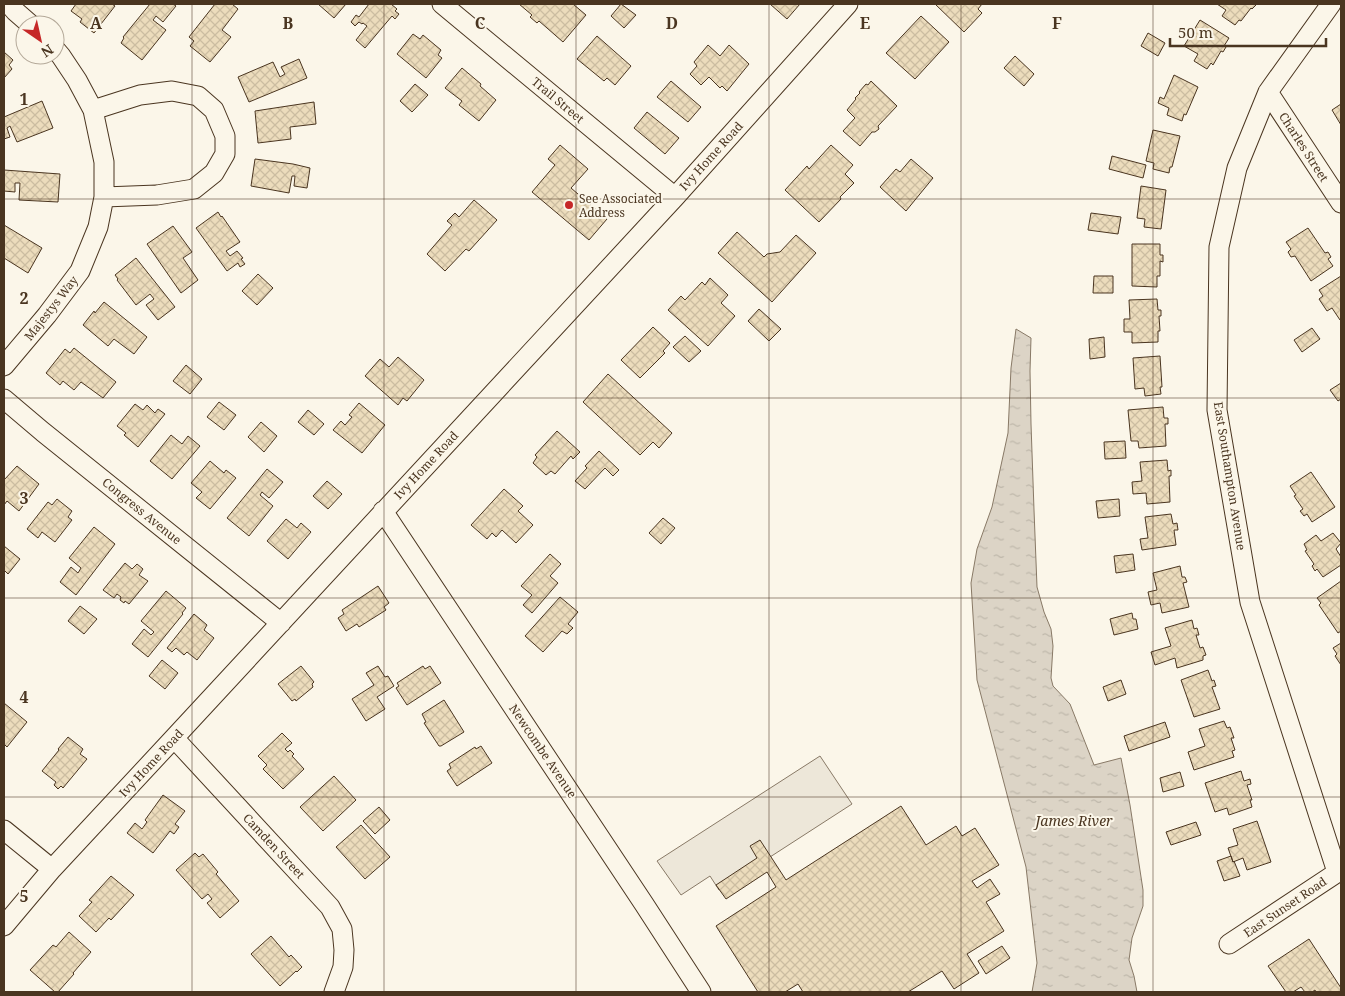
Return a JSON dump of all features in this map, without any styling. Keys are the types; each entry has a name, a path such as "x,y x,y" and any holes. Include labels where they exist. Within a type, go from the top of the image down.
{"street":[{"path":"9,4 20,15"},
{"name":"Trail Street","path":"442,4 675,197"},
{"name":"Ivy Home Road","path":"4,926 52,869 675,197 848,4"},
{"name":"East Southampton Avenue","path":"1331,4 1268,92 1237,168 1219,247 1217,410 1250,602 1339,871"},
{"name":"Majestys Way","path":"4,366 47,316 80,271 98,227 104,197 104,162 93,110 65,62"},
{"path":"93,110 140,95 172,91 198,96 214,110 225,136 225,154 214,173 194,189 157,195 104,197"},
{"name":"Charles Street","path":"1268,92 1341,203"},
{"name":"Congress Avenue","path":"4,399 281,623"},
{"name":"Newcombe Avenue","path":"383,512 701,992"},
{"name":"Camden Street","path":"174,738 330,907 342,928 344,950 343,967 334,992"},
{"path":"4,830 52,869"},
{"name":"East Sunset Road","path":"1228,944 1339,871"}],"shaded area":[{"path":"820,756 852,804 719,890 710,876 681,895 657,861"}],"water":[{"name":"James River","path":"1016,329 1031,338 1031,424 1037,587 1051,629 1053,646 1051,678 1053,686 1070,704 1094,765 1121,758 1143,890 1143,906 1132,938 1129,960 1137,992 1032,992 1037,963 1026,867 977,680 971,583 977,549 992,507 1008,433 1011,368"}],"building":[{"path":"76,4 112,4 115,6 94,33 80,22 82,19 71,11"},
{"path":"150,4 173,4 176,6 163,22 156,16 153,20 166,30 142,60 121,43 123,37"},
{"path":"215,4 232,4 238,9 222,30 231,37 210,62 190,46 194,41 189,37"},
{"path":"318,4 346,4 334,18"},
{"path":"369,4 391,4 397,9 395,11 399,14 395,19 392,16 365,48 356,40 367,26 359,22 355,26 351,22 356,15 359,17"},
{"path":"519,4 573,4 586,15 563,42 539,21 537,23 530,17 532,15"},
{"path":"621,4 636,15 624,28 611,16"},
{"path":"770,4 800,4 787,19"},
{"path":"935,4 982,4 978,9 982,13 964,32"},
{"path":"1217,4 1256,5 1235,25 1222,16 1226,10"},
{"path":"921,16 949,42 915,79 886,53"},
{"path":"1200,20 1229,38 1223,52 1221,51 1213,65 1211,63 1207,69 1194,61 1198,54 1184,46"},
{"path":"1148,33 1165,43 1158,56 1141,46"},
{"path":"413,34 420,39 423,35 441,50 438,55 442,58 426,78 397,54"},
{"path":"597,36 631,66 615,85 607,78 604,81 577,59"},
{"path":"708,45 720,56 729,45 749,64 727,91 722,86 720,88 709,77 701,85 690,74 697,66 694,62"},
{"path":"4,52 13,60 9,65 12,69 4,78"},
{"path":"1015,56 1034,74 1024,86 1004,68"},
{"path":"299,59 307,78 249,102 238,77 273,62 280,77 285,74 281,67"},
{"path":"462,68 496,100 479,121 459,105 462,101 445,88"},
{"path":"1174,75 1198,87 1182,121 1167,115 1169,108 1158,103 1160,97 1164,99"},
{"path":"671,81 701,107 688,122 657,97"},
{"path":"871,81 897,106 878,126 879,129 872,132 860,146 843,131 855,118 847,110 859,92"},
{"path":"415,84 428,95 412,112 400,101"},
{"path":"42,101 53,128 17,142 10,126 7,128 10,137 4,139 4,117"},
{"path":"314,102 316,124 290,127 291,139 258,143 255,111"},
{"path":"1341,104 1341,125 1332,110"},
{"path":"647,112 679,138 665,154 634,128"},
{"path":"1153,130 1180,136 1169,173 1153,169 1154,163 1146,161"},
{"name":"See Associated Address","path":"560,145 588,169 571,188 607,219 589,240 532,192 555,165 548,159"},
{"path":"831,145 853,165 845,174 854,183 819,222 785,190 807,166 809,169"},
{"path":"1112,156 1146,165 1143,178 1109,169"},
{"path":"255,159 310,168 307,188 294,186 295,176 292,176 289,193 251,186"},
{"path":"911,159 933,178 906,211 880,187 896,169 900,172"},
{"path":"4,170 60,174 58,202 19,200 20,183 15,183 15,192 4,191"},
{"path":"1141,186 1166,190 1161,229 1144,227 1145,219 1137,218"},
{"path":"474,200 497,220 469,251 466,249 445,271 427,254 452,225 447,221 455,213 459,217"},
{"path":"218,212 240,242 226,251 230,256 237,251 245,264 240,267 238,263 227,271 196,228"},
{"path":"1091,213 1121,217 1118,234 1088,230"},
{"path":"4,225 42,248 28,273 4,258"},
{"path":"173,226 192,252 183,258 198,280 181,293 147,244"},
{"path":"1308,228 1325,253 1328,252 1331,257 1328,259 1333,266 1311,281 1295,256 1291,257 1288,252 1291,249 1286,242"},
{"path":"737,232 764,257 767,254 780,252 796,235 816,253 772,302 718,253"},
{"path":"1132,244 1160,244 1160,255 1163,255 1163,262 1160,261 1160,276 1157,276 1157,287 1132,286"},
{"path":"136,258 175,307 158,320 146,305 154,299 150,294 136,305 115,275"},
{"path":"258,274 273,288 257,305 242,291"},
{"path":"1094,276 1113,276 1113,293 1093,293"},
{"path":"1341,276 1340,320 1332,308 1327,311 1319,299 1323,296 1319,290"},
{"path":"710,278 728,295 721,303 735,316 708,346 668,310 681,296 685,300 702,282 705,285"},
{"path":"1157,299 1158,310 1161,310 1158,342 1132,343 1132,332 1124,332 1124,319 1130,319 1129,300"},
{"path":"104,302 147,337 134,354 114,339 108,346 83,325"},
{"path":"759,309 781,329 769,341 748,321"},
{"path":"653,327 670,343 663,351 665,353 640,378 621,360"},
{"path":"1312,328 1320,339 1302,352 1294,340"},
{"path":"685,336 701,351 689,362 673,347"},
{"path":"1104,337 1105,357 1090,359 1089,339"},
{"path":"74,348 116,382 103,398 81,382 74,390 63,381 60,385 46,373 65,349 70,353"},
{"path":"1160,356 1161,394 1145,396 1144,388 1135,389 1133,358"},
{"path":"398,357 424,380 407,401 403,398 398,405 365,376 380,359 389,367"},
{"path":"186,365 202,379 190,394 173,381"},
{"path":"608,374 672,433 659,448 653,442 640,455 583,402"},
{"path":"1341,383 1341,399 1338,401 1330,390"},
{"path":"219,402 236,415 224,430 207,417"},
{"path":"359,403 385,425 362,453 333,430 341,421 345,425 352,417 349,415"},
{"path":"135,404 143,410 147,405 155,413 158,409 165,414 138,447 117,426"},
{"path":"1163,407 1164,418 1168,418 1168,424 1165,424 1166,446 1139,448 1138,441 1131,441 1128,410"},
{"path":"308,410 324,424 314,435 298,422"},
{"path":"261,422 277,436 264,452 248,437"},
{"path":"557,431 580,452 573,459 571,456 555,474 551,471 546,475 533,463 537,457 535,455"},
{"path":"171,435 182,444 188,436 200,446 172,479 150,461"},
{"path":"1125,441 1126,458 1105,459 1104,442"},
{"path":"599,451 619,470 613,476 605,468 585,489 575,481 587,468 585,466"},
{"path":"1167,460 1168,471 1171,470 1171,476 1169,476 1170,502 1147,504 1146,493 1133,494 1132,482 1142,481 1140,462"},
{"path":"210,461 224,473 226,470 236,478 210,509 196,498 202,492 191,483"},
{"path":"17,466 39,484 19,511 7,501 4,505 4,480"},
{"path":"267,469 283,482 269,498 262,492 260,495 273,506 249,536 227,518"},
{"path":"1311,472 1335,507 1312,522 1307,514 1304,516 1300,511 1303,509 1290,486"},
{"path":"327,481 342,494 328,509 313,496"},
{"path":"504,489 523,506 518,511 533,525 516,543 502,530 496,537 492,533 487,539 471,525"},
{"path":"57,499 72,511 68,517 72,520 55,542 42,532 38,538 27,529 48,502 52,505"},
{"path":"1119,499 1120,516 1098,518 1096,501"},
{"path":"1171,514 1173,524 1177,523 1178,530 1174,530 1176,545 1142,550 1140,539 1148,538 1145,517"},
{"path":"663,518 675,528 661,544 649,533"},
{"path":"286,519 297,528 301,523 311,532 288,559 267,541"},
{"path":"94,527 115,544 76,595 60,582 71,567 78,573 81,568 69,558"},
{"path":"1333,533 1341,543 1336,549 1341,557 1341,565 1323,577 1312,566 1314,564 1305,551 1307,550 1304,544 1316,535 1321,541"},
{"path":"4,546 20,559 8,574 4,570"},
{"path":"550,554 561,564 550,576 558,583 532,613 523,605 532,595 521,586"},
{"path":"1133,554 1135,570 1116,573 1114,556"},
{"path":"125,563 132,569 137,564 143,569 139,575 148,581 129,604 120,600 121,597 117,594 114,598 103,590"},
{"path":"1180,566 1182,577 1185,577 1187,582 1183,583 1189,607 1162,613 1160,603 1151,605 1148,592 1157,590 1153,573"},
{"path":"1341,581 1341,631 1338,633 1319,605 1321,603 1317,598"},
{"path":"378,586 389,603 384,607 386,610 359,627 357,624 346,631 338,618 344,614 342,610"},
{"path":"166,591 186,608 148,657 132,644 144,629 151,635 154,632 141,621"},
{"path":"560,597 578,612 568,624 573,628 567,634 562,631 543,652 525,636"},
{"path":"80,606 97,619 84,634 68,621"},
{"path":"1132,613 1133,619 1136,619 1138,629 1114,635 1110,619"},
{"path":"194,614 207,625 204,630 214,638 197,660 187,652 184,655 176,648 172,652 167,648"},
{"path":"1192,620 1194,629 1197,628 1199,635 1196,635 1200,648 1203,647 1206,655 1203,656 1203,660 1177,668 1175,658 1155,665 1151,652 1171,646 1165,628"},
{"path":"1341,643 1341,665 1335,656 1337,654 1333,648"},
{"path":"162,660 178,673 165,689 149,676"},
{"path":"301,666 314,682 312,684 313,687 296,701 295,699 292,701 278,684"},
{"path":"378,666 385,677 388,676 394,686 377,697 385,709 366,721 352,699 374,685 366,673"},
{"path":"423,666 425,669 430,666 441,683 407,705 396,688 399,686 397,683"},
{"path":"1208,670 1216,686 1212,687 1220,709 1194,717 1181,680"},
{"path":"1121,680 1126,694 1108,701 1103,687"},
{"path":"444,700 464,732 439,746 424,723 426,722 422,714"},
{"path":"4,703 27,722 7,747 4,744"},
{"path":"1224,721 1227,728 1230,727 1234,738 1231,738 1235,750 1232,751 1234,757 1194,770 1188,752 1205,746 1199,729"},
{"path":"1165,722 1170,737 1129,751 1124,736"},
{"path":"282,733 292,743 285,749 288,752 290,750 294,754 292,756 304,769 283,789 263,769 267,765 258,756"},
{"path":"68,737 83,749 80,754 87,759 63,788 61,786 58,789 54,785 56,782 42,771"},
{"path":"481,746 492,763 457,786 447,771 451,768 449,764 475,747 476,749"},
{"path":"1241,771 1244,781 1250,779 1251,784 1247,785 1252,800 1250,800 1252,807 1229,815 1227,808 1215,812 1205,783"},
{"path":"1180,772 1184,786 1163,792 1160,778"},
{"path":"334,776 356,800 323,831 300,807"},
{"path":"163,795 185,811 175,824 179,827 174,834 170,831 153,853 127,833 135,823 142,829 147,822 145,820"},
{"path":"901,806 926,845 956,826 962,836 975,828 999,865 972,881 977,888 990,879 1000,894 986,902 1004,931 967,954 979,973 954,989 942,971 908,992 803,992 798,984 785,992 758,992 716,926 776,887 767,872 726,899 716,885 757,858 750,846 760,840 786,880"},
{"path":"379,807 390,820 375,834 363,821"},
{"path":"1257,821 1271,862 1247,870 1243,858 1233,862 1228,848 1238,845 1233,829"},
{"path":"1196,822 1201,835 1171,845 1166,832"},
{"path":"361,825 390,857 365,879 336,847"},
{"path":"195,853 199,857 203,854 218,872 216,874 239,901 220,918 207,903 212,899 208,894 202,899 176,870"},
{"path":"1231,856 1240,876 1224,881 1217,861"},
{"path":"111,876 134,895 111,920 109,918 96,932 79,916 92,902 89,900"},
{"path":"69,932 91,952 58,992 55,992 30,970 53,945 56,947"},
{"path":"271,936 289,957 291,955 302,967 280,986 251,954"},
{"path":"1309,939 1341,988 1341,992 1316,992 1315,990 1305,992 1301,987 1293,992 1286,992 1268,966"},
{"path":"1002,946 1010,958 986,974 978,961"}],"place":[{"name":"See Associated Address","path":"569,205"}]}
